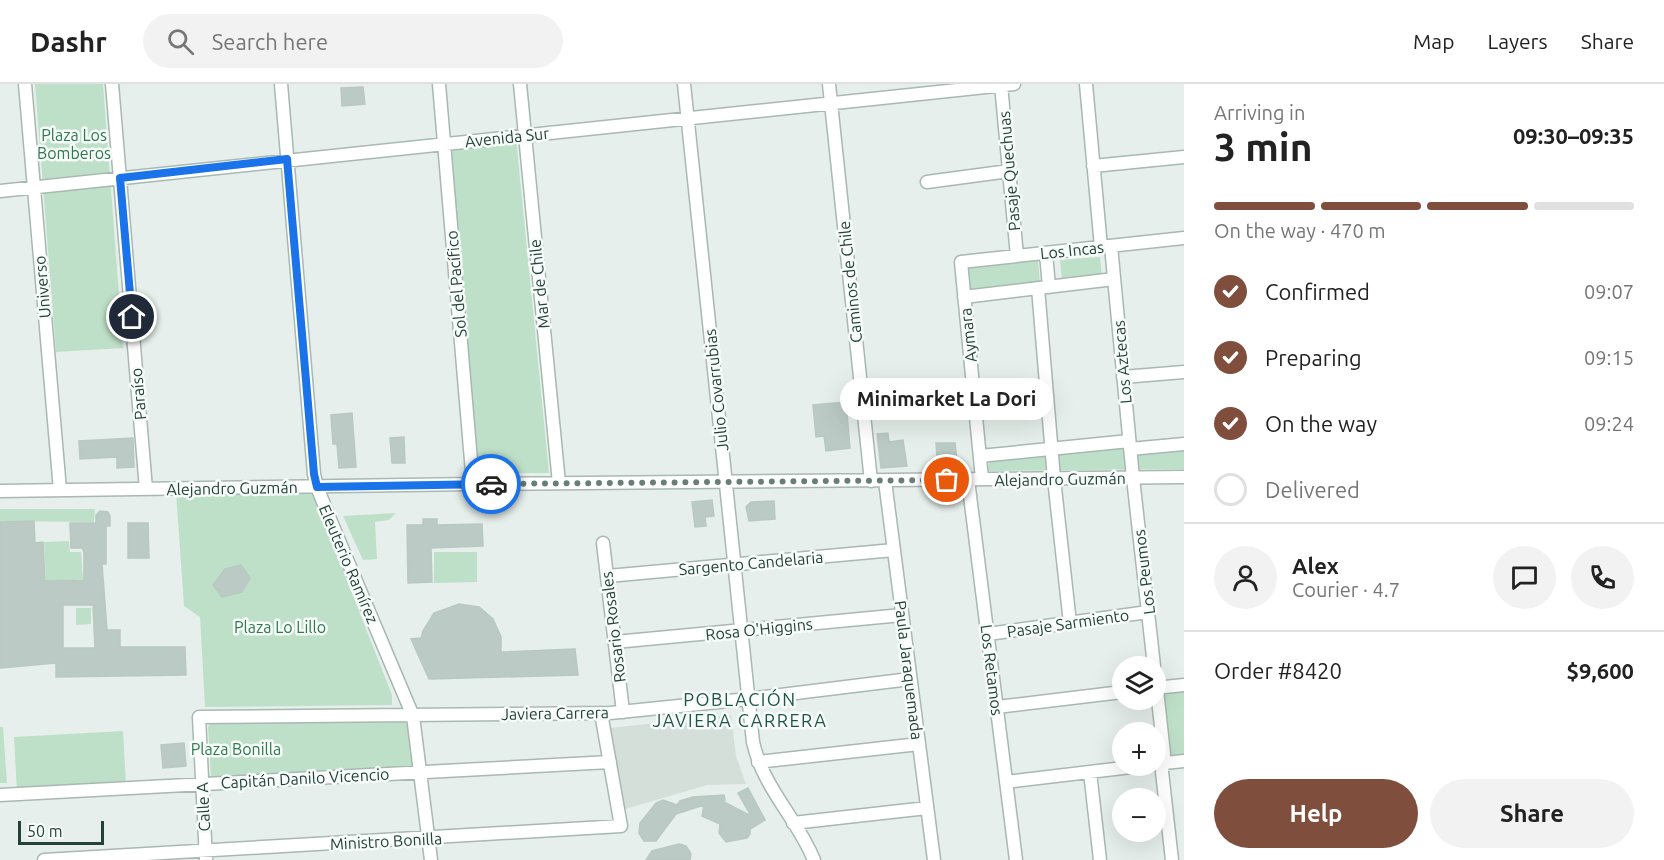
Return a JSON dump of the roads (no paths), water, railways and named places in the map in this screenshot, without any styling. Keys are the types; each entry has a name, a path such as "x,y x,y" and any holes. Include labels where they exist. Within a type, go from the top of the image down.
{"street":[{"name":"Universo","path":"25,84 60,490"},
{"name":"Paraíso","path":"112,84 146,489"},
{"name":"Eleuterio Ramírez","path":"281,84 314,474 317,487 413,716 432,860"},
{"name":"Sol del Pacífico","path":"439,84 473,484"},
{"name":"Mar de Chile","path":"520,84 559,483"},
{"name":"Julio Covarrubias","path":"684,84 753,742 758,762 769,786 814,860"},
{"name":"Caminos de Chile","path":"829,84 871,481"},
{"name":"Avenida Sur","path":"0,191 831,103 943,88 1014,84"},
{"name":"Los Aztecas","path":"1086,84 1093,166 1106,246 1114,279 1133,478"},
{"name":"Pasaje Quechuas","path":"1001,85 1017,256"},
{"path":"1093,166 1184,157"},
{"path":"927,182 1009,171"},
{"name":"Los Incas","path":"961,262 1184,238"},
{"path":"1046,253 1043,288 1051,448 1070,622"},
{"name":"Aymara","path":"961,262 982,479"},
{"name":"Los Incas","path":"964,297 1114,279"},
{"path":"1123,377 1184,372"},
{"name":"Alejandro Guzmán","path":"980,456 1051,448 1184,444"},
{"name":"Alejandro Guzmán","path":"0,491 1184,477"},
{"name":"Los Peumos","path":"1133,478 1153,656"},
{"name":"Los Retamos","path":"968,480 1016,860"},
{"name":"Paula Jaraquemada","path":"885,481 934,860"},
{"name":"Rosario Rosales","path":"603,543 623,712"},
{"name":"Sargento Candelaria","path":"608,576 894,550"},
{"name":"Pasaje Sarmiento","path":"988,634 1148,612"},
{"name":"Rosa O'Higgins","path":"615,642 902,615"},
{"name":"Javiera Carrera","path":"199,717 623,712 910,679"},
{"path":"1166,687 1184,685"},
{"path":"997,707 1112,693"},
{"path":"601,713 610,762"},
{"name":"Calle A","path":"199,717 206,856"},
{"path":"758,762 919,744"},
{"path":"1166,763 1184,761"},
{"name":"Capitán Danilo Vicencio","path":"0,795 610,762"},
{"name":"Ministro Bonilla","path":"44,860 206,856 429,838 621,826 610,762"},
{"path":"1006,782 1112,769"},
{"path":"1089,772 1100,860"},
{"path":"1162,776 1172,860"},
{"path":"793,824 927,808"}],"place":[{"name":"Minimarket La Dori","path":"947,480"}],"district":[{"name":"POBLACIÓN JAVIERA CARRERA","path":"740,710"}],"park label":[{"name":"Plaza Los Bomberos","path":"74,144"},
{"name":"Plaza Lo Lillo","path":"280,627"},
{"name":"Plaza Bonilla","path":"236,749"}]}
